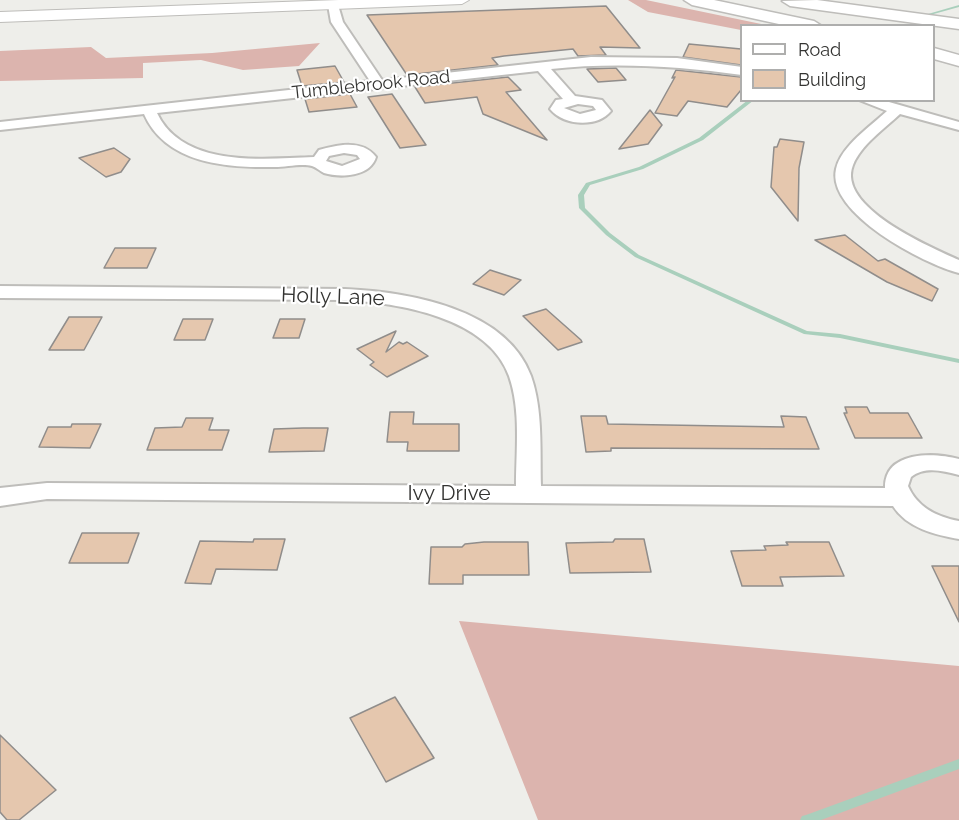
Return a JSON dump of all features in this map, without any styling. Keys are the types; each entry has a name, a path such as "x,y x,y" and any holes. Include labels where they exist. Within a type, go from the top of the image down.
{"highway":[{"path":"692,0 805,24"},
{"path":"788,0 959,24"},
{"path":"788,0 905,24"},
{"path":"935,29 959,34"},
{"path":"935,52 959,56"},
{"path":"935,53 959,61"}],"street":[{"path":"0,17 462,0"},
{"path":"333,5 337,22 378,84"},
{"name":"Tumblebrook Road","path":"0,126 541,66 633,60 699,64 740,71"},
{"path":"541,66 571,100"},
{"path":"872,102 959,126"},
{"path":"897,109 849,158 843,170 842,182 847,194 859,208 877,222 926,252 959,267"},
{"path":"149,110 152,123 158,133 169,142 192,152 245,162 317,161"},
{"name":"Holly Lane","path":"0,292 329,295 398,300 430,307 463,322 495,342 516,365 525,403 529,495"},
{"path":"959,467 930,462 908,467 897,477 896,486 899,496 920,516 935,524 959,530"},
{"name":"Ivy Drive","path":"0,497 47,491 899,496"}],"shaded area":[{"path":"628,0 646,0 761,24 740,24 740,30 648,12"},
{"path":"320,43 299,66 243,70 201,60 143,63 143,78 0,81 0,51 91,47 106,58 212,53"},
{"path":"459,621 959,666 959,820 538,820"}],"building":[{"path":"606,6 640,48 600,47 606,55 578,56 573,49 504,56 492,58 498,65 407,75 367,15"},
{"path":"689,44 740,49 740,65 683,57"},
{"path":"335,66 344,82 302,86 297,70"},
{"path":"616,68 626,80 598,82 587,69"},
{"path":"676,70 740,77 740,91 727,107 688,101 677,116 655,113 675,77 672,78"},
{"path":"508,77 521,90 506,92 547,140 483,114 477,97 425,103 415,87"},
{"path":"350,94 357,107 309,112 305,99"},
{"path":"392,94 426,145 400,148 368,97"},
{"path":"650,110 662,125 648,144 619,149"},
{"path":"780,139 804,142 799,168 798,221 771,187 774,147 777,147"},
{"path":"114,148 130,159 121,172 106,177 79,158"},
{"path":"845,235 878,261 885,259 938,289 932,301 887,282 815,240"},
{"path":"115,248 156,248 147,268 104,268"},
{"path":"490,270 521,280 504,295 473,284"},
{"path":"546,309 582,342 558,350 523,316"},
{"path":"69,317 102,317 84,350 49,350"},
{"path":"183,319 213,319 205,340 174,340"},
{"path":"280,319 305,319 299,338 273,338"},
{"path":"396,331 386,352 399,342 403,344 407,342 428,356 387,377 370,365 374,362 357,349"},
{"path":"845,407 867,407 870,413 908,413 922,438 855,438 844,413 847,413"},
{"path":"390,412 414,412 413,424 459,424 459,451 407,451 408,442 387,442"},
{"path":"581,416 606,416 608,424 784,427 781,416 806,417 819,449 611,448 611,451 586,452"},
{"path":"186,418 213,418 209,430 229,430 222,450 147,450 155,428 182,427"},
{"path":"72,424 101,424 90,448 39,447 48,427 71,427"},
{"path":"328,428 324,451 269,452 274,429"},
{"path":"82,533 139,533 128,563 69,563"},
{"path":"254,539 285,539 277,570 216,569 211,584 185,583 200,541 253,542"},
{"path":"615,539 644,539 651,572 570,573 566,543 613,542"},
{"path":"528,542 529,575 463,575 463,584 429,584 431,547 462,547 465,544"},
{"path":"786,542 829,542 844,576 780,577 783,586 742,586 731,551 766,550 764,546 788,545"},
{"path":"932,566 959,566 959,622"},
{"path":"395,697 434,758 386,782 350,718"},
{"path":"0,735 56,790 19,820 7,820 0,812"}],"waterway":[{"path":"930,14 959,6"},
{"path":"749,102 701,139 641,168 588,184 581,195 582,208 608,234 637,256 806,333 840,336 959,361"},
{"path":"806,820 959,764"}]}
